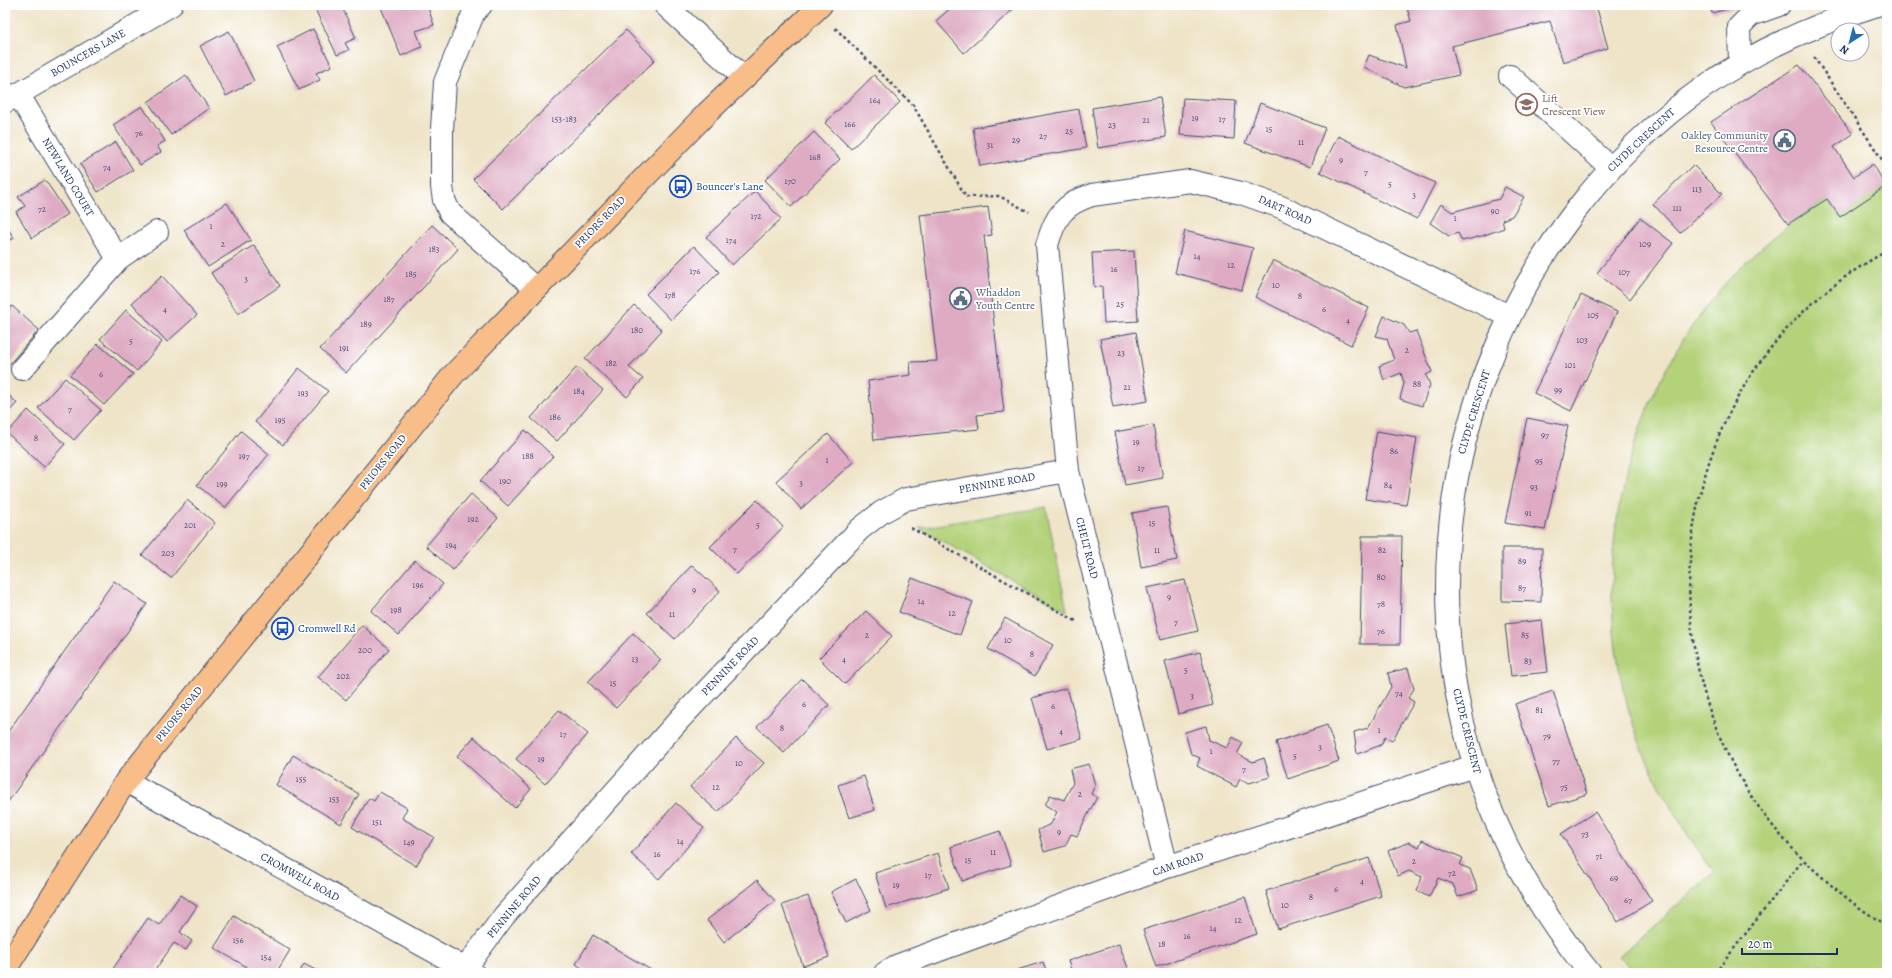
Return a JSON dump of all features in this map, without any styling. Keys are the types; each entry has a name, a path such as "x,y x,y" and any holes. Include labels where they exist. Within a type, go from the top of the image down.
{"main road":[{"name":"PRIORS ROAD","path":"5,970 126,780 453,375 707,112 818,7"}],"street":[{"name":"BOUNCERS LANE","path":"12,98 171,5"},
{"path":"481,5 474,12 445,82 442,135 442,187 444,200 450,213 536,289"},
{"path":"665,5 744,78"},
{"path":"1740,63 1739,26 1751,15 1779,5"},
{"name":"CLYDE CRESCENT","path":"1590,973 1564,941 1533,894 1512,857 1491,812 1474,766 1462,723 1448,636 1446,592 1448,544 1453,497 1461,450 1474,404 1490,359 1509,316 1530,276 1551,243 1581,202 1610,168 1640,138 1671,111 1740,63 1798,34 1845,15 1877,5"},
{"path":"1510,76 1610,168"},
{"name":"NEWLAND COURT","path":"12,98 118,259"},
{"name":"DART ROAD","path":"1053,224 1068,206 1080,199 1092,195 1190,182 1216,186 1261,199 1281,207 1509,316"},
{"name":"CHELT ROAD","path":"1053,224 1047,245 1068,471 1109,640 1167,867"},
{"path":"22,369 118,259 157,232"},
{"name":"PENNINE ROAD","path":"467,971 504,916 679,720 860,529 882,512 906,499 1068,471"},
{"name":"CAM ROAD","path":"885,973 896,966 1167,867 1474,766"},
{"name":"CROMWELL ROAD","path":"126,780 467,971"}],"path":[{"path":"818,7 913,105 966,197 999,196 1053,224"},
{"path":"1798,34 1887,166"},
{"path":"1887,251 1841,281 1810,306 1783,334 1759,364 1738,398 1720,433 1706,470 1696,510 1689,552 1688,594 1691,637 1699,678 1711,719 1728,758 1749,795 1774,829 1803,860 1845,897 1887,925"},
{"path":"882,512 1109,640"},
{"path":"1715,973 1803,860"}],"green space":[{"path":"1887,184 1887,973 1836,973 1820,964 1813,973 1635,973 1619,956 1714,873 1685,831 1652,772 1625,697 1614,635 1612,573 1618,510 1633,449 1655,391 1685,336 1723,286 1735,273 1759,250 1798,218 1827,199 1840,217"},
{"path":"1046,507 1067,611 919,528"}],"building":[{"path":"313,5 341,5 356,38 345,43 349,50 337,55"},
{"path":"380,5 427,5 434,25 416,31 422,47 401,56"},
{"path":"954,5 1018,5 964,53 936,21"},
{"path":"1413,5 1596,5 1608,48 1563,62 1550,21 1452,46 1459,75 1404,87 1364,67 1369,55 1406,68 1397,25 1411,21 1407,8 1414,7"},
{"path":"1709,5 1738,5 1738,6 1712,13"},
{"path":"313,29 332,66 316,73 320,80 299,90 277,47"},
{"path":"626,30 655,60 503,209 473,179"},
{"path":"229,31 254,81 226,96 200,46"},
{"name":"Oakley Community Resource Centre","path":"1799,65 1853,134 1834,147 1854,177 1873,164 1886,186 1840,217 1827,199 1788,224 1711,122"},
{"path":"186,75 209,108 171,135 148,102"},
{"path":"874,75 900,102 851,149 825,123"},
{"path":"1160,97 1166,137 1098,148 1092,108"},
{"path":"1183,98 1236,101 1234,139 1180,135"},
{"path":"1260,103 1325,128 1310,167 1245,143"},
{"path":"142,106 165,141 157,146 161,152 140,165 113,125"},
{"path":"1079,109 1086,148 980,166 973,128"},
{"path":"814,132 840,159 791,207 765,180"},
{"path":"1338,136 1435,183 1417,219 1320,172"},
{"path":"116,142 133,170 98,192 80,164"},
{"path":"1693,165 1722,194 1680,233 1653,204"},
{"path":"45,180 68,214 32,238 16,212 25,206 18,197"},
{"path":"1505,187 1524,197 1512,216 1502,220 1504,228 1462,241 1458,233 1449,236 1430,223 1441,204 1452,212 1499,199"},
{"path":"755,191 781,219 732,265 706,237"},
{"path":"227,203 251,240 208,267 184,230"},
{"name":"Whaddon Youth Centre","path":"988,207 992,235 984,236 1004,412 977,415 979,429 874,440 868,381 911,375 910,362 937,361 920,215"},
{"path":"1640,218 1673,243 1630,299 1597,273"},
{"path":"5,224 14,238 5,244"},
{"path":"432,225 458,249 346,373 320,349"},
{"path":"1185,231 1253,248 1242,290 1175,273"},
{"path":"254,245 280,286 238,314 211,273"},
{"path":"694,246 719,272 671,320 646,294"},
{"path":"1134,251 1138,321 1104,323 1102,286 1094,287 1092,253"},
{"path":"1273,260 1369,308 1351,345 1255,297"},
{"path":"162,276 197,315 167,342 132,303"},
{"path":"1581,295 1617,312 1571,411 1534,393"},
{"path":"634,305 662,330 629,367 643,379 627,397 585,359"},
{"path":"12,306 39,330 6,368 5,314"},
{"path":"126,310 162,342 137,371 100,339"},
{"path":"1384,316 1404,325 1409,333 1416,331 1432,372 1426,375 1430,385 1422,406 1400,399 1404,383 1401,373 1384,380 1379,366 1394,360 1387,339 1376,336"},
{"path":"1136,332 1148,401 1113,407 1100,339"},
{"path":"98,344 133,374 104,405 70,375"},
{"path":"577,367 603,390 557,441 531,418"},
{"path":"299,368 328,391 283,445 255,422"},
{"path":"65,378 101,410 74,440 38,408"},
{"path":"5,392 17,403 5,416"},
{"path":"28,410 65,444 44,467 7,433"},
{"path":"1527,418 1568,426 1545,530 1505,523"},
{"path":"1153,425 1163,478 1125,485 1115,432"},
{"path":"525,430 553,456 508,506 480,481"},
{"path":"241,431 269,454 225,508 197,485"},
{"path":"1377,431 1417,438 1406,505 1365,499"},
{"path":"828,434 853,462 801,509 776,481"},
{"path":"471,494 498,518 453,570 426,546"},
{"path":"187,500 215,523 171,578 142,555"},
{"path":"757,500 783,527 737,574 710,547"},
{"path":"1167,507 1177,560 1141,567 1132,513"},
{"path":"1362,536 1402,536 1400,644 1360,644"},
{"path":"1502,548 1542,548 1541,602 1502,601"},
{"path":"415,560 443,584 399,635 371,611"},
{"path":"692,565 720,591 675,639 647,613"},
{"path":"912,578 973,602 960,635 899,612"},
{"path":"1185,580 1198,631 1160,640 1147,588"},
{"path":"114,581 147,604 5,806 5,736"},
{"path":"866,611 892,636 845,684 819,658"},
{"path":"1005,618 1053,645 1035,676 988,649"},
{"path":"1542,620 1548,672 1511,676 1505,624"},
{"path":"362,625 389,649 346,700 318,677"},
{"path":"633,633 661,660 616,708 588,682"},
{"path":"1200,652 1213,705 1178,714 1165,661"},
{"path":"1408,668 1414,689 1408,698 1414,702 1392,741 1385,737 1381,745 1357,754 1354,732 1368,728 1391,687 1388,673"},
{"path":"802,679 829,705 784,753 757,727"},
{"path":"1067,688 1082,739 1047,749 1032,698"},
{"path":"1553,691 1587,794 1549,806 1515,704"},
{"path":"559,710 588,734 545,784 516,759"},
{"path":"1327,725 1339,761 1288,779 1276,742"},
{"path":"1206,726 1209,740 1227,748 1233,737 1243,743 1237,754 1253,762 1264,758 1270,777 1249,783 1240,779 1236,787 1197,766 1200,758 1191,754 1185,732"},
{"path":"474,737 531,789 515,808 457,756"},
{"path":"736,738 764,763 718,812 690,787"},
{"path":"293,755 359,794 341,824 276,785"},
{"path":"1089,764 1095,785 1091,794 1097,797 1077,836 1071,834 1065,846 1044,852 1038,830 1051,824 1057,812 1045,805 1050,795 1064,800 1073,783 1070,769"},
{"path":"864,776 875,810 849,818 838,785"},
{"path":"380,792 407,808 402,818 434,837 416,866 352,827 369,798 374,801"},
{"path":"676,803 704,828 659,879 631,854"},
{"path":"1595,812 1652,901 1618,922 1561,834"},
{"path":"1000,831 1011,865 962,881 951,847"},
{"path":"1422,840 1463,858 1460,865 1470,869 1478,890 1458,897 1453,884 1438,878 1429,897 1417,891 1422,877 1409,871 1398,876 1388,851 1409,842 1419,847"},
{"path":"938,853 949,888 886,908 875,873"},
{"path":"1369,858 1381,896 1278,929 1266,891"},
{"path":"856,879 871,910 846,923 831,892"},
{"path":"757,880 775,901 724,942 707,920"},
{"path":"180,895 197,906 180,932 192,941 186,950 174,943 153,973 110,973 148,918 159,925"},
{"path":"808,896 829,957 803,966 782,905"},
{"path":"1245,897 1257,934 1156,967 1143,930"},
{"path":"234,916 290,950 276,973 243,973 247,967 214,948"},
{"path":"593,935 656,973 590,973 576,964"},
{"path":"1119,944 1130,973 1072,973 1068,961"},
{"path":"1043,962 1047,973 1009,973 1017,970"},
{"path":"304,964 321,973 299,973"}],"place":[{"name":"Lift Crescent View","path":"1527,104"},
{"name":"Oakley Community Resource Centre","path":"1784,141"},
{"name":"Bouncer's Lane","path":"680,186"},
{"name":"Whaddon Youth Centre","path":"960,298"},
{"name":"Cromwell Rd","path":"282,628"}]}
